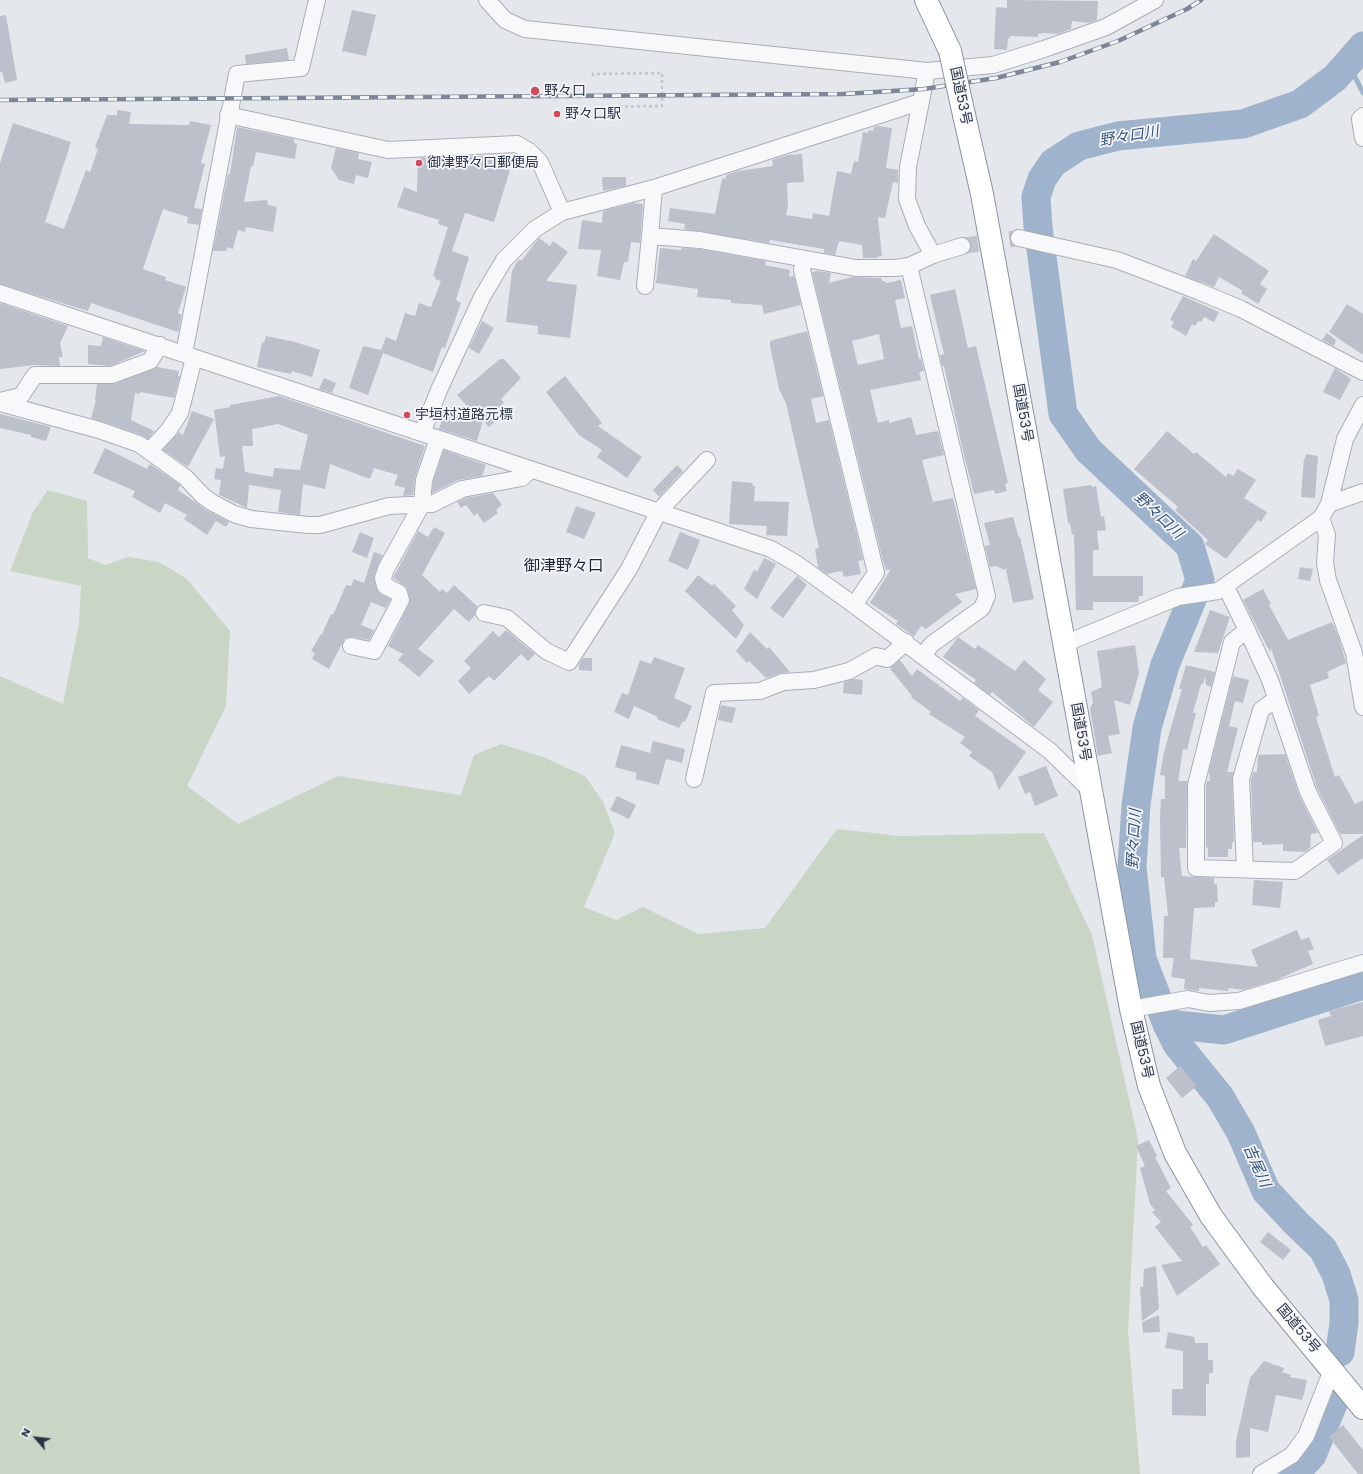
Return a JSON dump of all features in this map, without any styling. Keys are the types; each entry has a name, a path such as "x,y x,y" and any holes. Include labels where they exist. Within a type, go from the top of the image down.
{"highway":[{"name":"国道53号","path":"926,0 950,51 982,194 1091,791 1140,1007 1149,1086 1175,1153 1210,1216 1263,1287 1363,1408"}],"street":[{"path":"148,451 168,431 180,413 228,116 237,74 301,68 317,0"},
{"path":"487,0 505,20 526,29 927,71 993,65 1106,27 1155,0"},
{"path":"927,71 908,167 907,199 917,226 932,255"},
{"path":"422,433 439,390 482,297 504,260 535,229 562,212 654,188 920,102"},
{"path":"228,116 388,150 517,144 529,151 540,162 562,212"},
{"path":"1363,116 1360,119 1363,138"},
{"path":"645,286 654,188"},
{"path":"650,236 700,240 856,268 895,268 909,266 932,255 962,246"},
{"path":"1024,239 1117,260 1205,294 1241,309 1363,372"},
{"path":"804,259 802,270 876,573 854,605"},
{"path":"909,266 987,596 982,608 932,644 923,656"},
{"path":"0,293 771,549 797,564 906,642 1050,751 1091,791"},
{"path":"0,402 21,396 35,375 112,376 150,361 160,345"},
{"path":"0,402 121,437 139,444 185,477 203,496 213,503 234,514 251,519 320,525 389,506 432,504 462,489 522,478 530,470"},
{"path":"1363,405 1345,440 1325,511 1327,535 1325,563 1328,580 1354,653 1361,685 1363,707"},
{"path":"351,646 374,651 401,600 399,593 385,586 383,578 386,569 422,504 424,480 438,439"},
{"path":"484,613 507,618 546,651 569,662 629,569 659,512 706,460"},
{"path":"1064,644 1178,597 1222,589 1325,511 1363,492"},
{"path":"1222,589 1248,630 1270,680 1308,792 1334,842 1295,870 1196,868 1196,785 1232,642 1248,630"},
{"path":"694,779 714,693 760,691 782,682 814,680 849,671 876,656 887,660 906,642"},
{"path":"1245,869 1241,779 1261,710 1276,699"},
{"path":"1140,1007 1188,999 1220,1003 1239,1001 1363,963"},
{"path":"1261,1474 1292,1455 1306,1436 1332,1370"}],"path":[{"path":"594,76 593,74 662,73 662,106 598,107"}],"green space":[{"path":"48,490 87,501 88,558 105,565 128,557 159,562 187,579 230,631 226,706 187,786 238,824 338,776 461,795 474,755 501,744 543,757 585,776 603,802 615,833 584,907 616,920 643,907 698,934 765,928 837,829 900,836 1044,833 1092,935 1138,1139 1128,1331 1140,1474 0,1474 0,676 63,704 79,623 81,586 10,571 33,512"}],"building":[{"path":"1007,0 1098,1 1097,20 1089,23 1072,21 1071,29 1058,34 1043,33 1038,34 1038,37 1010,36 1010,38 1008,38 1007,50 994,49 996,7 1007,8"},
{"path":"352,10 376,15 366,56 342,51"},
{"path":"6,15 17,80 5,83 2,72 0,72 0,16"},
{"path":"287,48 289,60 246,64 245,55"},
{"path":"117,110 131,112 129,124 189,125 190,121 211,125 201,163 205,164 194,208 202,209 199,225 187,223 188,217 163,209 143,269 166,277 165,280 186,287 178,313 182,315 178,332 91,303 88,311 0,284 0,163 13,123 71,142 45,222 64,229 86,170 90,172 98,149 95,147 107,115 117,115"},
{"path":"878,126 892,128 886,168 898,170 898,183 893,182 885,218 878,217 882,256 876,257 877,258 863,258 862,245 839,241 835,255 824,253 824,249 770,240 769,243 684,229 685,224 668,221 670,208 715,214 722,179 726,178 726,175 738,171 773,166 772,160 787,155 802,154 804,182 787,183 788,205 786,215 812,219 813,213 829,216 837,171 851,174 854,161 858,162 863,132 868,133 869,130 873,131 874,127"},
{"path":"237,127 294,139 294,143 297,144 295,159 256,152 253,166 251,166 244,202 267,200 268,205 277,207 273,232 246,227 245,232 238,230 233,249 228,247 226,251 213,251 228,174 230,174"},
{"path":"336,148 359,153 358,159 372,162 368,178 356,175 354,184 339,180 331,168"},
{"path":"467,156 500,156 500,169 510,170 494,222 465,213 452,251 469,257 456,300 461,303 445,348 442,347 433,372 383,353 368,395 349,388 363,346 381,350 386,337 396,341 405,313 415,316 419,303 431,307 441,281 435,279 436,277 433,276 448,227 438,224 439,220 397,207 404,187 417,192 418,158 441,157 467,161"},
{"path":"602,177 626,177 626,186 603,191"},
{"path":"634,203 643,204 640,243 631,242 628,262 624,262 620,280 597,276 601,250 578,249 582,220 602,223 603,211"},
{"path":"1214,234 1269,271 1260,284 1267,289 1258,304 1241,293 1243,291 1219,277 1214,287 1185,276 1193,259 1196,261"},
{"path":"539,238 550,246 553,241 568,252 546,281 577,285 570,338 538,334 538,326 506,322 512,271 518,260 522,260"},
{"path":"660,248 681,250 682,248 699,249 766,261 765,265 790,270 789,277 794,276 801,305 764,314 762,305 731,303 731,300 697,297 698,289 656,283"},
{"path":"818,271 831,273 829,283 852,277 881,278 882,281 885,281 886,283 901,280 905,298 895,300 901,328 912,326 919,359 921,359 924,371 919,372 921,380 870,390 878,423 889,420 889,423 911,417 916,435 938,431 944,455 922,460 933,502 953,498 976,589 955,594 962,602 926,629 921,626 914,636 896,624 898,621 870,603 891,569 886,570 882,557 812,272","holes":["879,334 884,359 858,365 852,341"]},
{"path":"955,289 968,348 976,346 1008,483 1005,484 1007,491 995,494 994,490 974,494 944,366 942,366 940,355 944,354 930,295"},
{"path":"1183,296 1219,312 1214,322 1204,317 1201,322 1198,321 1195,326 1192,324 1186,336 1171,327 1174,322 1170,320"},
{"path":"0,303 68,326 60,343 63,357 59,357 60,366 35,365 0,369"},
{"path":"1347,304 1363,314 1363,355 1329,332"},
{"path":"482,321 494,328 479,354 469,348"},
{"path":"807,331 823,396 811,399 816,423 829,420 863,560 858,561 861,574 844,577 842,571 827,574 818,568 815,549 819,548 786,403 779,389 770,346 770,341"},
{"path":"1327,333 1336,340 1334,346 1322,340"},
{"path":"266,336 295,342 320,350 312,377 292,371 291,374 257,367 262,342 264,343"},
{"path":"103,337 145,351 110,366 88,364 88,345 101,346"},
{"path":"500,359 504,359 521,378 501,399 504,403 497,409 503,415 489,427 483,420 477,441 439,429 446,408 478,418 457,395"},
{"path":"157,367 179,371 178,376 180,376 174,398 140,392 140,394 135,393 131,420 154,431 148,439 142,435 91,418 96,400 97,384 115,384"},
{"path":"1335,368 1351,379 1340,400 1323,392"},
{"path":"565,376 602,423 598,426 642,457 627,478 597,457 602,450 579,435 546,392"},
{"path":"324,378 336,383 332,393 319,389"},
{"path":"279,396 425,446 415,477 413,495 403,496 405,488 394,485 398,475 374,468 370,479 330,464 325,489 303,484 300,515 278,512 281,490 249,485 247,508 219,495 221,480 214,479 216,468 223,469 225,456 220,457 214,410 230,407 230,405","holes":["278,424 308,435 300,470 274,468 273,477 245,472 242,446 253,446 252,429"]},
{"path":"192,411 214,419 188,467 163,450 179,432 183,435"},
{"path":"0,414 51,427 46,441 31,437 31,435 0,428"},
{"path":"1167,431 1194,454 1196,452 1226,477 1228,473 1233,476 1238,469 1256,480 1244,498 1267,512 1261,522 1258,520 1226,559 1205,544 1208,540 1175,510 1178,507 1134,469"},
{"path":"105,448 147,469 150,464 179,484 180,486 178,490 208,511 229,522 226,527 216,521 207,535 184,519 187,515 165,503 160,513 132,497 135,491 93,473"},
{"path":"444,450 486,465 482,476 458,480 432,493 433,482"},
{"path":"1306,454 1318,456 1315,498 1301,497 1304,458 1305,459"},
{"path":"677,465 683,471 659,497 653,490"},
{"path":"732,481 753,483 752,486 755,486 754,501 789,502 787,536 766,535 767,526 729,524"},
{"path":"1091,485 1092,487 1096,486 1101,517 1104,516 1106,530 1097,531 1099,550 1093,550 1093,576 1143,576 1143,596 1139,596 1138,602 1093,602 1093,610 1076,610 1074,534 1072,535 1070,523 1068,523 1063,489"},
{"path":"493,493 502,505 496,510 498,513 484,523 477,513 474,516 466,505 461,508 457,502 465,498"},
{"path":"576,506 596,513 584,539 566,532"},
{"path":"1013,517 1019,538 1020,537 1034,599 1013,603 1006,570 1009,566 1004,570 996,566 990,567 985,546 990,545 984,523"},
{"path":"434,527 445,533 422,575 440,592 442,589 447,593 454,585 477,606 475,615 469,622 454,609 418,649 434,661 419,677 398,660 403,654 388,646 409,604 410,598 406,587 393,578 418,531 428,537"},
{"path":"360,532 374,538 367,558 352,552"},
{"path":"680,532 700,540 688,570 668,561"},
{"path":"374,552 383,555 374,575 376,588 380,594 391,599 386,608 371,602 361,625 374,630 369,640 353,637 345,638 329,669 312,659 315,653 311,651 322,634 331,614 333,615 346,585 351,586 354,579 364,583"},
{"path":"764,558 776,564 757,599 744,589 754,570 757,572"},
{"path":"1300,567 1313,569 1310,581 1298,579"},
{"path":"698,575 712,586 714,584 736,606 732,610 744,625 736,639 685,591"},
{"path":"797,576 807,585 783,618 770,608"},
{"path":"1263,589 1271,604 1269,605 1288,640 1332,622 1339,638 1346,663 1327,672 1329,678 1310,685 1319,716 1316,717 1335,777 1339,775 1355,804 1363,800 1363,834 1340,834 1317,788 1271,648 1270,652 1243,600"},
{"path":"1210,610 1230,617 1218,653 1194,652"},
{"path":"506,630 535,654 528,661 521,654 494,681 489,676 469,694 458,681 471,668 464,661 493,631 499,637"},
{"path":"750,632 767,649 769,647 790,672 780,673 766,678 749,661 747,663 736,651"},
{"path":"958,637 975,649 978,645 1015,671 1024,660 1046,679 1038,690 1053,702 1034,727 992,692 990,695 974,683 976,680 943,657"},
{"path":"1135,645 1139,673 1130,705 1114,700 1120,734 1108,736 1112,753 1098,756 1090,709 1093,702 1091,692 1102,687 1097,651"},
{"path":"654,657 685,668 674,698 692,706 685,722 683,721 679,728 657,719 658,717 634,706 629,719 614,712 622,693 628,695 640,660 651,664"},
{"path":"583,658 592,658 592,671 579,670 579,664"},
{"path":"900,660 912,676 917,669 960,701 963,698 979,710 975,716 1026,752 999,790 992,772 969,756 972,752 960,743 965,737 929,714 931,712 911,697 912,696 891,670 891,667"},
{"path":"1186,665 1215,672 1211,687 1206,685 1205,676 1203,684 1201,684 1193,713 1196,713 1187,750 1183,749 1178,781 1187,781 1186,848 1179,848 1182,876 1214,878 1214,884 1217,884 1218,902 1215,902 1215,907 1194,908 1190,959 1258,967 1251,950 1297,930 1301,940 1309,937 1314,949 1308,951 1313,964 1276,980 1243,990 1229,988 1228,991 1199,988 1199,991 1184,989 1185,979 1171,977 1174,958 1163,958 1164,916 1168,916 1164,877 1161,877 1160,816 1161,799 1165,799 1165,776 1160,775 1164,752 1182,689 1179,689"},
{"path":"1233,676 1249,680 1243,703 1235,701 1229,726 1238,728 1227,772 1233,772 1234,842 1232,842 1232,849 1228,849 1228,857 1208,857 1208,847 1206,848 1206,786 1207,781 1210,781 1209,771"},
{"path":"854,679 863,680 862,695 843,693 844,682"},
{"path":"721,705 736,708 732,723 718,720"},
{"path":"653,741 685,749 682,763 666,759 659,785 635,779 637,773 615,767 621,745 650,753"},
{"path":"1285,754 1299,795 1318,833 1311,834 1310,848 1305,852 1283,851 1283,844 1262,845 1262,842 1253,842 1251,780 1253,772 1257,772 1258,755"},
{"path":"1046,766 1058,796 1035,806 1030,792 1025,794 1018,777"},
{"path":"617,796 636,805 629,819 610,810"},
{"path":"1363,835 1363,858 1338,875 1327,860"},
{"path":"1254,880 1283,882 1280,908 1252,905"},
{"path":"1363,1002 1363,1036 1325,1046 1318,1020 1331,1016 1329,1011"},
{"path":"1180,1066 1197,1086 1182,1098 1166,1078"},
{"path":"1149,1140 1157,1156 1155,1157 1171,1188 1166,1191 1193,1225 1190,1227 1203,1247 1206,1245 1220,1264 1177,1296 1161,1265 1182,1261 1155,1227 1161,1222 1152,1212 1155,1210 1150,1204 1140,1168 1145,1166 1136,1146"},
{"path":"1268,1232 1291,1250 1283,1260 1260,1242"},
{"path":"1156,1266 1159,1309 1142,1321 1140,1287 1143,1287 1144,1269"},
{"path":"1159,1315 1160,1332 1143,1333 1142,1322"},
{"path":"1168,1332 1194,1337 1195,1343 1208,1343 1208,1360 1213,1360 1213,1373 1209,1373 1209,1384 1206,1384 1206,1416 1172,1415 1172,1389 1183,1389 1183,1351 1165,1348"},
{"path":"1264,1361 1284,1368 1282,1372 1291,1375 1290,1377 1307,1380 1304,1394 1302,1400 1276,1395 1268,1432 1250,1428 1250,1457 1236,1458 1236,1441 1250,1378"},
{"path":"1343,1425 1363,1450 1363,1474 1358,1474 1329,1437"}],"waterway":[{"name":"野々口川","path":"1340,1352 1344,1323 1344,1300 1336,1274 1323,1249 1266,1191 1241,1133 1220,1097 1177,1044 1167,1024 1142,959 1132,867 1136,805 1147,728 1165,665 1200,580 1190,546 1088,450 1063,414 1038,227 1036,197 1042,179 1053,163 1079,146 1118,136 1243,124 1300,104 1335,78 1363,46"},
{"path":"1348,63 1363,93"},
{"name":"野々口川","path":"1167,1024 1224,1030 1363,985"},
{"name":"吉尾川","path":"1294,1474 1312,1455 1333,1404"}],"tunnel":[{"path":"962,246 1019,238"}],"railway":[{"path":"0,100 844,94 924,89 996,78 1060,62 1118,41 1187,9 1201,0"}],"place":[{"name":"野々口","path":"535,91"},
{"name":"野々口駅","path":"557,114"},
{"name":"御津野々口郵便局","path":"419,163"},
{"name":"宇垣村道路元標","path":"407,415"}],"district":[{"name":"御津野々口","path":"564,567"}]}
